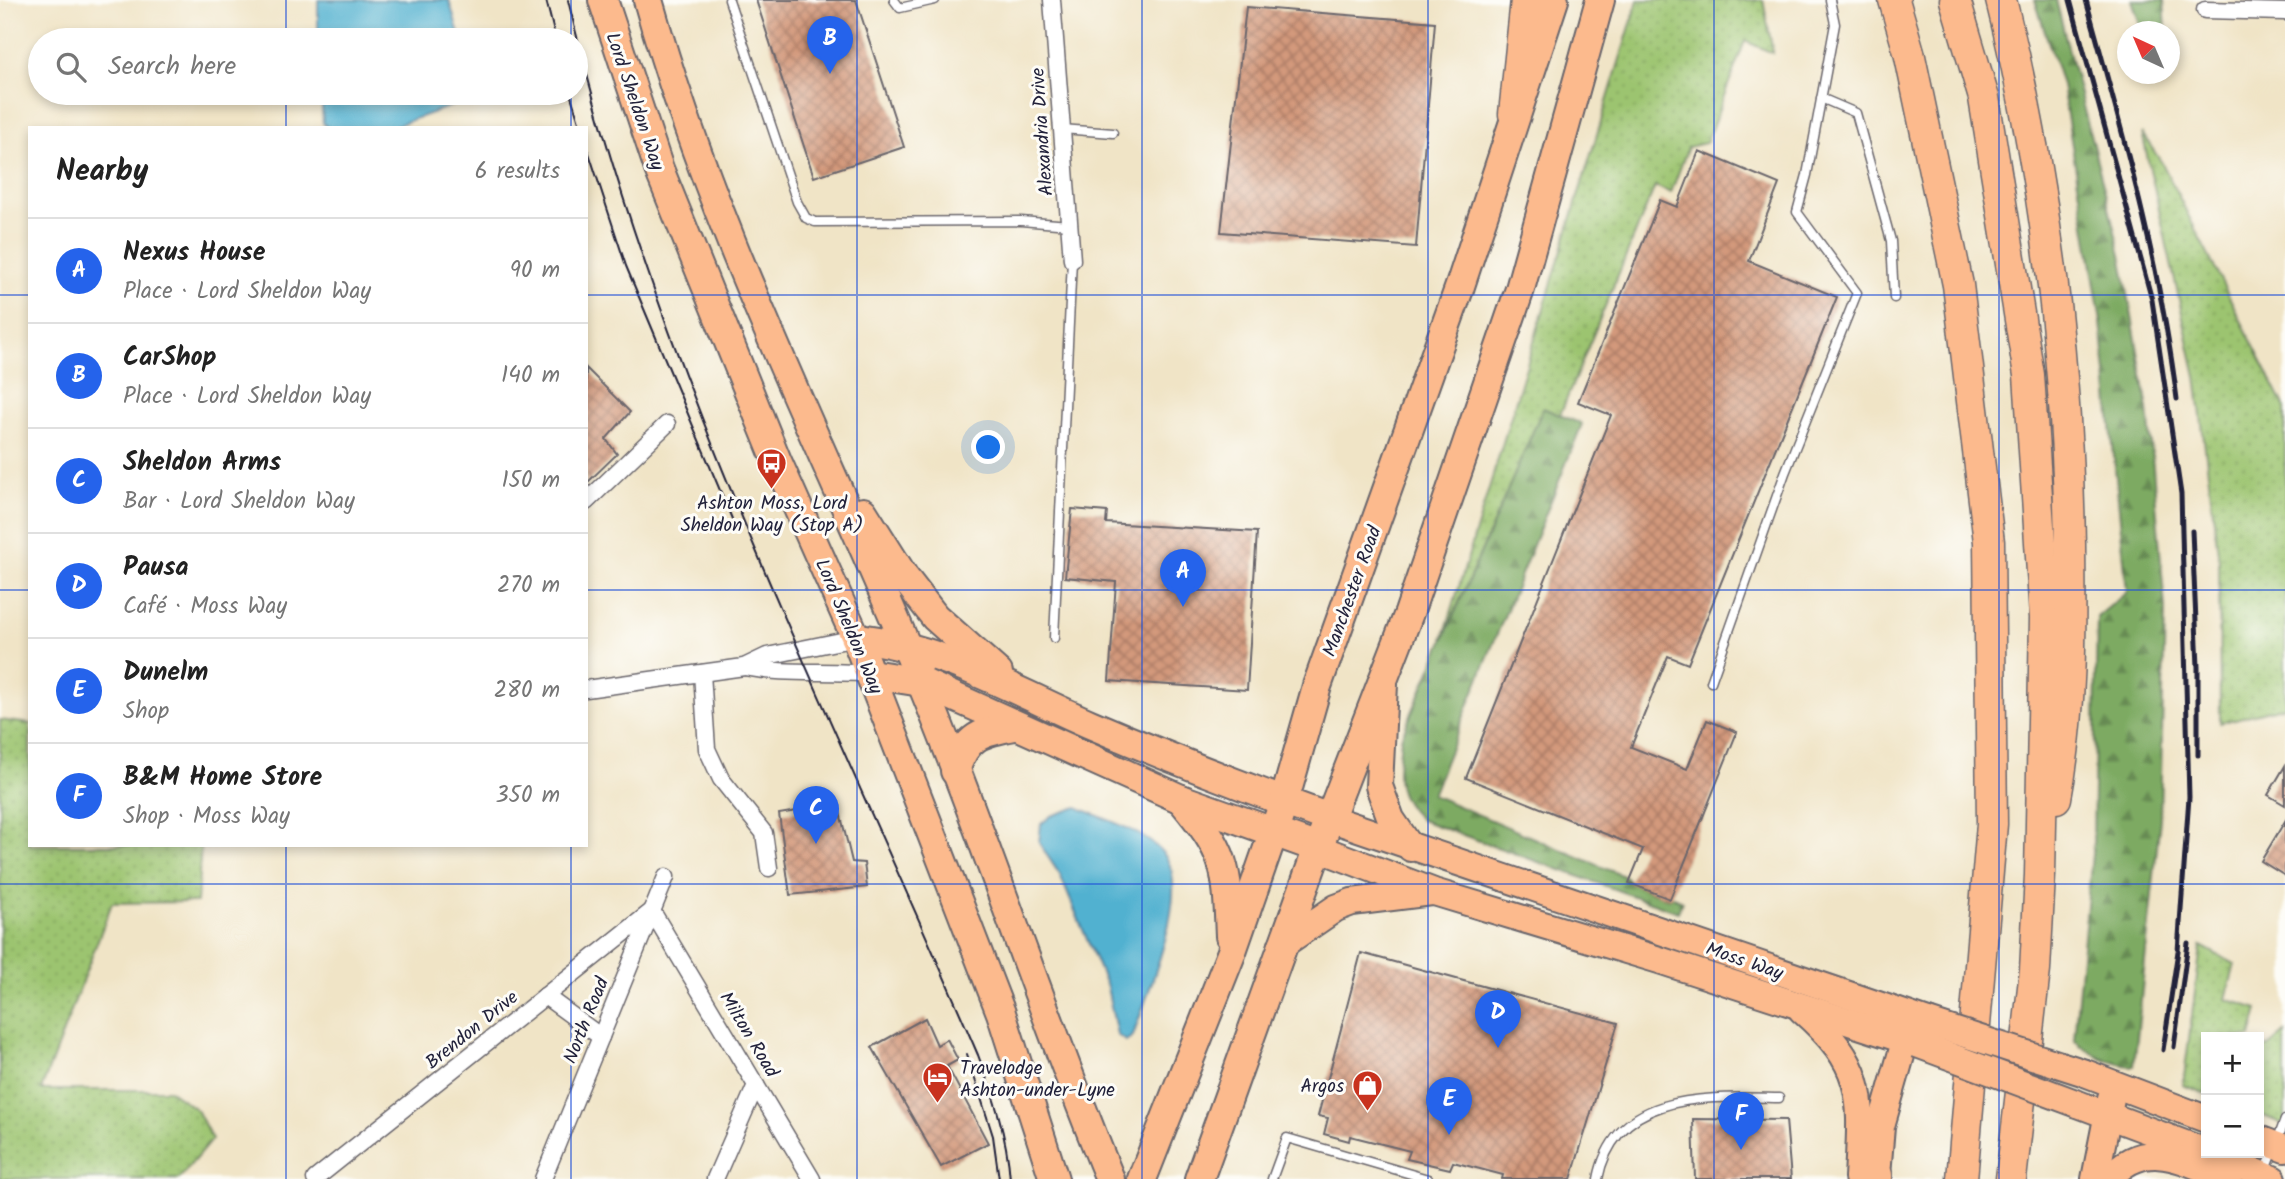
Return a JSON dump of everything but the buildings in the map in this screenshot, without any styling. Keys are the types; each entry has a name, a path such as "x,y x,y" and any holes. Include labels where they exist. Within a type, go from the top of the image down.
{"highway":[{"name":"Lord Sheldon Way","path":"603,0 659,169 777,461 871,674 1001,1013 1054,1179"},
{"name":"Lord Sheldon Way","path":"648,0 703,174 736,259 816,436 895,644 921,682 1110,1179"},
{"path":"1199,1179 1282,944 1384,683 1520,289 1600,0"},
{"path":"1894,0 1909,52 1958,285 1989,542 1992,824 1962,1179"},
{"path":"1955,0 1984,98 2029,375 2045,618 2040,875 2035,970 2011,1179"},
{"path":"2001,0 2041,181 2068,440 2071,606 2066,746 2040,875"},
{"path":"1514,114 1547,1"},
{"name":"Manchester Road","path":"1142,1179 1231,954 1284,802 1317,686 1460,286 1514,114"},
{"path":"816,436 904,577 935,617 1016,690"},
{"path":"856,638 895,644 945,659 1114,734 1284,802"},
{"path":"871,674 885,661 895,644"},
{"path":"871,674 921,682 1181,799 1318,848"},
{"path":"955,771 961,754 973,740 990,730 1015,726"},
{"path":"1181,799 1209,832 1223,858 1231,954"},
{"name":"Moss Way","path":"1284,802 1329,818"}],"main road":[{"path":"1384,683 1380,786 1391,819 1411,848"},
{"name":"Moss Way","path":"1329,818 1915,1030 2078,1104 2201,1150"},
{"name":"Moss Way","path":"1318,848 1434,892 1794,1003 2085,1073 2201,1116"},
{"path":"1282,944 1336,908 1352,902 1434,892"},
{"path":"1794,1003 1830,1035 1853,1069 1868,1178"},
{"path":"1868,1178 1881,1126 1915,1030"},
{"path":"2095,1179 2115,1083"},
{"path":"2109,1179 2126,1162 2141,1154 2161,1154 2229,1179"},
{"name":"Moss Way","path":"2222,1158 2269,1177"}],"street":[{"name":"Alexandria Drive","path":"1052,0 1072,260"},
{"path":"2205,10 2285,12"},
{"path":"588,500 667,424"},
{"path":"588,689 744,667 767,656 856,638"},
{"path":"744,667 771,672 836,671 871,674"},
{"path":"702,674 707,749 721,779 764,833 769,868"},
{"name":"North Road","path":"543,1179 666,877"},
{"name":"Brendon Drive","path":"315,1179 652,911"},
{"name":"Milton Road","path":"652,911 811,1179"},
{"path":"545,996 601,1037"},
{"path":"715,1179 756,1085"}],"lane":[{"path":"729,0 797,202 806,218 815,222 1009,221 1069,225"},
{"path":"894,0 900,8 935,0"},
{"path":"1711,682 1785,473 1857,293 1797,212 1835,24 1830,0"},
{"path":"1821,98 1856,113 1891,241 1894,298"},
{"path":"1062,129 1113,134"},
{"path":"1055,638 1072,260"},
{"path":"1598,1179 1604,1151 1617,1132 1657,1108 1695,1097 1779,1098"},
{"path":"2269,1177 2273,1145 2285,1120"},
{"path":"1272,1179 1287,1138 1428,1179"}],"green space":[{"path":"1638,0 1763,0 1773,53 1745,41 1706,143 1688,147 1671,193 1655,186 1560,415 1543,409 1443,639"},
{"path":"2035,0 2056,0 2122,259 2148,409 2165,608 2160,819 2134,1066 2102,1058 2074,1039 2093,844 2097,617 2127,592 2101,322 2062,85"},
{"path":"2132,0 2164,0 2165,21 2139,21"},
{"path":"2142,133 2162,163 2285,408 2285,706 2220,723 2219,561 2196,376"},
{"path":"1543,408 1582,424 1432,795 1626,877 1630,883 1669,899 1671,896 1682,901 1678,912 1421,820 1411,810 1401,792 1398,773 1401,738"},
{"path":"0,720 28,724 28,847 201,847 197,902 112,903 41,1090 169,1090 197,1110 212,1139 179,1179 0,1179"},
{"path":"2201,946 2235,964 2226,999 2258,1009 2252,1032 2201,1032 2201,1092 2183,1085"},
{"path":"2285,1033 2285,1125 2264,1116 2264,1046 2267,1048"}],"water":[{"path":"318,0 449,0 457,28 318,28"},
{"path":"322,105 454,105 395,126 326,126 323,123"},
{"path":"1077,807 1144,837 1162,852 1171,868 1171,914 1165,941 1133,1036 1126,1041 1117,1035 1107,987 1060,875 1039,843 1041,824 1051,816"}],"tram line":[{"path":"546,0 553,28"},
{"path":"568,0 575,28"},
{"path":"588,76 604,137 648,272 697,404 806,666 978,1055 1003,1131 1010,1179"},
{"path":"574,105 580,126"},
{"path":"588,150 626,266 732,519"},
{"path":"967,1054 993,1136 999,1179"}],"railway":[{"path":"2070,0 2152,300 2181,494 2189,797 2178,951 2163,1050"},
{"path":"2086,0 2150,248 2177,399"},
{"path":"2192,531 2198,667 2198,755"},
{"path":"2174,1047 2188,943"}],"place":[{"name":"CarShop","path":"830,74"},
{"name":"Ashton Moss, Lord Sheldon Way (Stop A)","path":"772,490"},
{"name":"Nexus House","path":"1183,607"},
{"name":"Sheldon Arms","path":"816,844"},
{"name":"Pausa","path":"1498,1048"},
{"name":"Travelodge Ashton-under-Lyne","path":"937,1105"},
{"name":"Argos","path":"1367,1112"},
{"name":"Dunelm","path":"1449,1135"},
{"name":"B&M Home Store","path":"1741,1150"}]}
